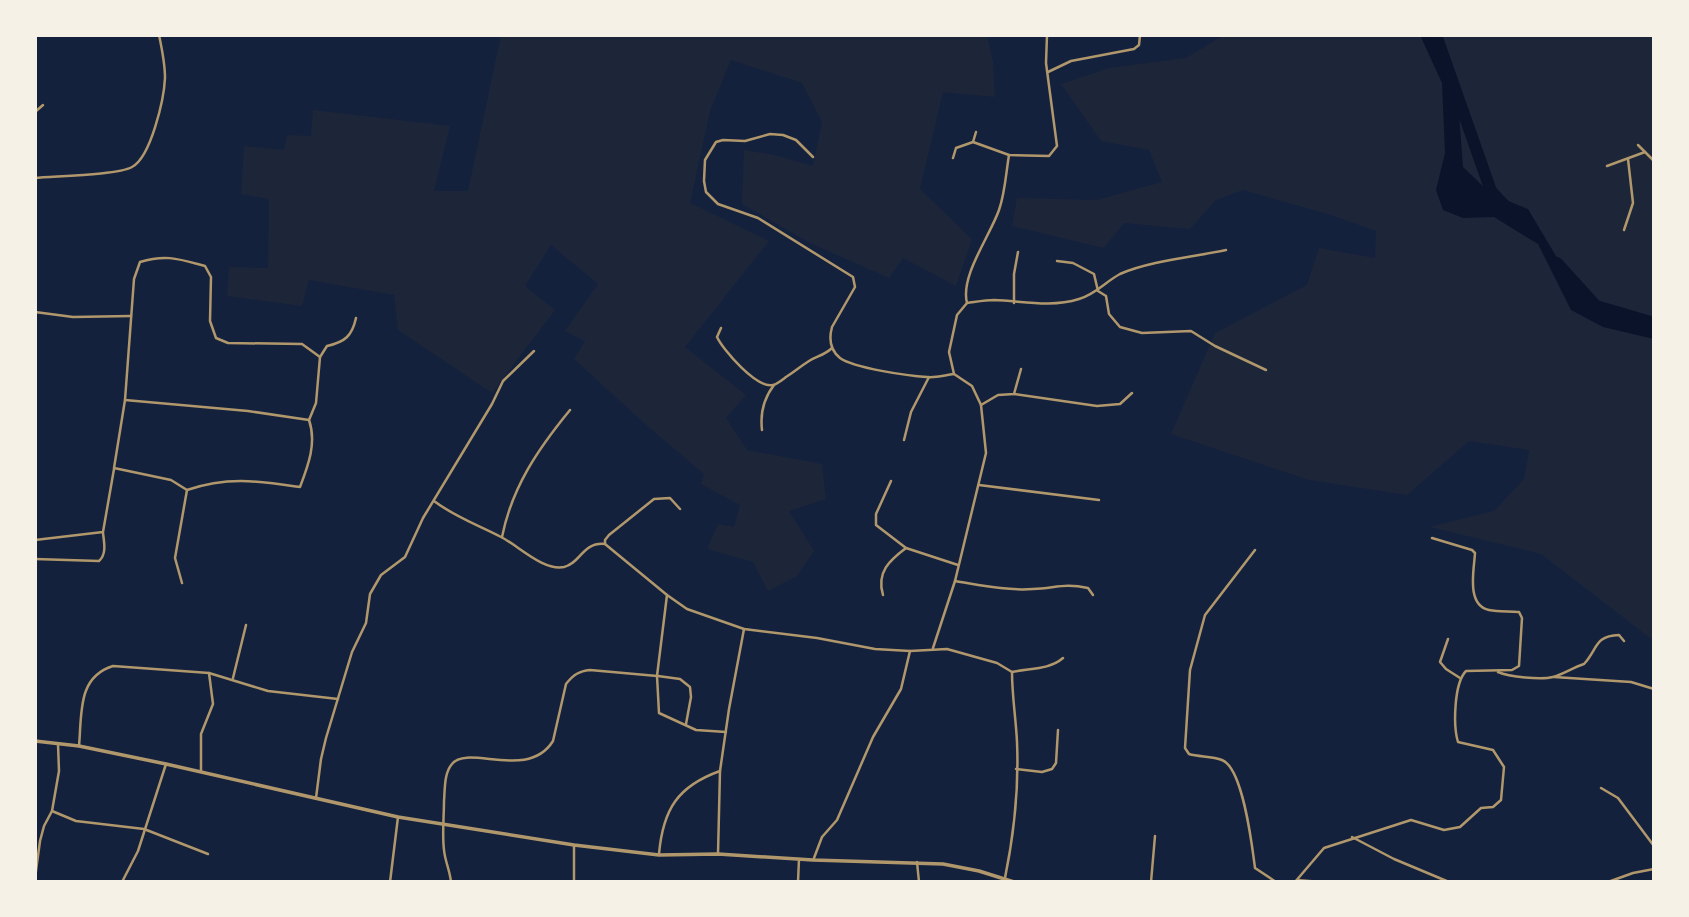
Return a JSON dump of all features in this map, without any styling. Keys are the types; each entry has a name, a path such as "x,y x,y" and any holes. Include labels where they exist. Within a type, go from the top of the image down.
{"street":[{"path":"35,178 119,171 132,167 140,160 147,149 164,89 165,69 159,35"},
{"path":"953,158 956,148 973,142 1009,155 1049,156 1057,146 1048,72 1047,35"},
{"path":"1048,72 1071,61 1134,49 1139,45 1140,35"},
{"path":"35,112 43,105"},
{"path":"973,142 976,132"},
{"path":"813,157 796,140 783,135 770,134 745,141 723,139 716,142 705,160 706,191 718,204 758,218 853,277 855,287 831,327 832,348 841,358 859,365 929,377 954,374 972,386 981,405 986,453 955,581 933,648"},
{"path":"1638,145 1654,161"},
{"path":"1607,166 1645,152"},
{"path":"967,303 965,296 971,274 1001,204 1009,155"},
{"path":"1624,230 1633,203 1628,159"},
{"path":"954,374 949,352 951,334 957,315 967,303 993,300 1040,305 1078,300 1131,271 1226,250"},
{"path":"1014,303 1014,274 1018,252"},
{"path":"35,559 99,561 103,558 103,533 125,400 134,279 140,262 158,257 182,259 205,267 211,277 210,321 216,338 228,343 302,344 320,357"},
{"path":"1057,261 1073,263 1094,274 1098,291 1106,296 1109,314 1120,327 1142,333 1191,331 1215,346 1266,370"},
{"path":"35,312 73,317 131,316"},
{"path":"187,490 211,482 246,480 300,487 312,447 309,420 316,403 320,357 327,346 342,342 353,332 356,318"},
{"path":"721,328 719,341 732,357 757,380 774,385"},
{"path":"762,430 765,400 774,385 811,360 825,355 832,348"},
{"path":"316,798 321,759 352,652 366,623 370,594 381,575 405,557 503,381 534,351"},
{"path":"1014,394 1021,369"},
{"path":"904,440 911,412 929,377"},
{"path":"981,405 998,395 1014,394 1097,406 1120,404 1132,393"},
{"path":"125,400 248,411 309,420"},
{"path":"502,537 508,512 524,473 537,451 570,410"},
{"path":"114,468 171,480 187,490"},
{"path":"891,481 876,514 876,525 906,548 958,565"},
{"path":"979,485 1099,499"},
{"path":"182,583 175,558 187,490"},
{"path":"605,544 609,535 654,499 670,498 680,509"},
{"path":"434,501 453,515 502,537 544,563 568,566 596,543 605,544 687,609 744,629 817,638 875,649 910,651 933,648 968,653 998,663 1012,672 1050,665 1063,658"},
{"path":"35,540 103,533"},
{"path":"1296,881 1324,848 1411,820 1444,831 1460,827 1480,808 1493,807 1501,800 1504,767 1493,750 1458,742 1454,727 1460,678 1466,671 1512,670 1519,666 1521,618 1518,612 1487,610 1479,604 1474,594 1475,553 1472,550 1432,538"},
{"path":"883,595 882,574 889,561 906,548"},
{"path":"1255,550 1205,615 1190,670 1185,748 1189,754 1221,760 1232,767 1248,822 1255,868 1276,882"},
{"path":"955,581 1001,588 1032,589 1068,584 1088,588 1093,595"},
{"path":"667,595 657,676 659,713 696,730 726,732"},
{"path":"233,678 246,625"},
{"path":"718,854 720,772 744,629"},
{"path":"1554,677 1567,669 1584,664 1596,644 1607,636 1619,635 1624,640"},
{"path":"1448,639 1440,662 1460,678"},
{"path":"813,860 822,837 837,820 873,737 901,689 910,651"},
{"path":"79,746 84,694 91,677 100,670 113,666 209,673 233,678 245,685 268,691 338,699"},
{"path":"451,882 449,864 444,852 443,823 447,775 453,763 461,758 515,761 529,759 549,748 562,694 566,684 576,674 590,670 680,679 690,687 686,724"},
{"path":"1495,671 1506,676 1632,682 1654,689"},
{"path":"1005,878 1013,824 1017,743 1012,672"},
{"path":"201,772 201,734 213,704 209,673"},
{"path":"1016,769 1042,772 1052,769 1056,762 1058,730"},
{"path":"35,741 79,746 166,764 398,817 574,845 659,855 718,854 943,864 1014,882"},
{"path":"35,878 40,841 52,811 59,771 58,744"},
{"path":"122,882 138,851 166,764"},
{"path":"659,855 664,823 683,789 698,779 720,772"},
{"path":"1601,788 1619,798 1654,846"},
{"path":"52,811 76,821 144,829 208,854"},
{"path":"390,882 398,817"},
{"path":"1151,882 1155,836"},
{"path":"1353,838 1449,882"},
{"path":"574,845 574,882"},
{"path":"798,882 799,859"},
{"path":"917,862 919,882"},
{"path":"1608,882 1654,869"},
{"path":"1296,881 1321,882"}],"shaded area":[{"path":"501,35 987,35 993,62 995,97 943,92 920,189 972,239 956,286 903,258 889,278 810,243 742,204 744,150 775,155 813,166 822,122 802,83 731,60 710,111 690,203 769,241 685,347 746,395 726,418 747,450 822,464 826,499 789,511 814,551 797,576 768,591 753,562 707,549 718,524 734,527 740,505 701,484 704,474 574,359 585,341 565,331 598,284 551,245 525,286 555,310 492,393 398,330 394,295 309,280 302,306 227,296 229,267 268,268 269,199 241,194 244,146 284,150 287,135 311,136 313,110 450,126 434,191 468,191"},
{"path":"1224,35 1654,35 1654,641 1541,554 1430,527 1494,511 1524,479 1529,450 1469,441 1407,495 1309,480 1171,434 1215,333 1307,285 1319,248 1375,258 1376,231 1243,190 1216,200 1190,229 1124,223 1104,248 1012,226 1017,198 1097,200 1162,182 1149,150 1101,141 1061,84 1109,68 1186,58"},
{"path":"1420,35 1434,35 1457,87 1463,167 1491,194 1528,209 1575,288 1594,312 1654,321 1654,339 1603,327 1571,310 1538,244 1494,217 1463,218 1443,210 1436,190 1445,153 1442,83"}],"waterway":[{"path":"1436,35 1491,191 1507,208"},
{"path":"1557,263 1596,306 1654,323"}]}
